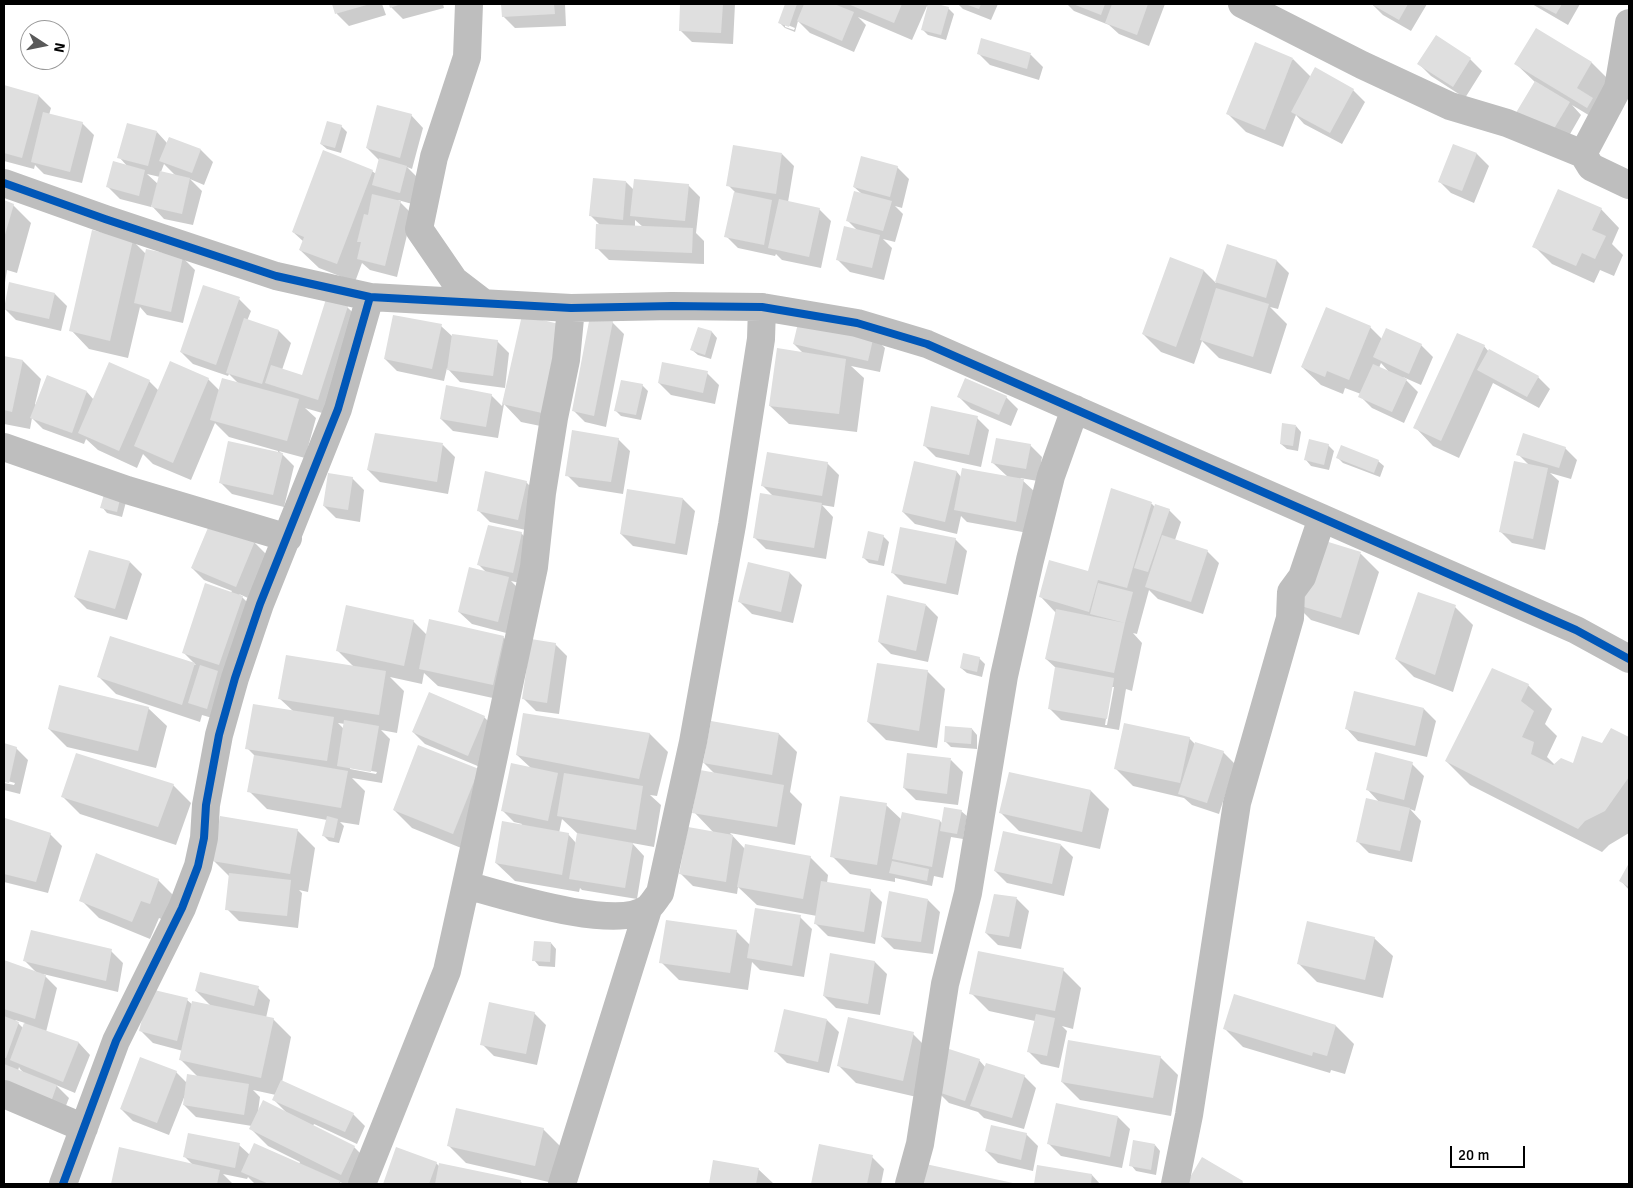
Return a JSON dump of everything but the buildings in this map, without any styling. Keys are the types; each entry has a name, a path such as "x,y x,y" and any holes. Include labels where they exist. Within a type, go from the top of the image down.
{"street":[{"path":"469,4 467,57 434,156 419,229 454,280 484,303"},
{"path":"1242,4 1362,65 1450,106 1507,122 1583,154 1592,167 1629,185"},
{"path":"1583,154 1624,90 1629,23"},
{"path":"4,183 276,276 370,297 571,308 762,307 857,323 927,344 1576,630 1629,659"},
{"path":"63,1184 116,1041 182,908 198,866 204,838 206,805 219,735 235,678 260,604 338,410 370,297"},
{"path":"562,1184 648,909 660,893 665,874 693,742 737,495 761,339 762,307"},
{"path":"362,1184 447,971 534,566 542,493 554,418 566,360 571,308"},
{"path":"909,1184 920,1144 944,984 968,893 1004,676 1051,476 1075,409"},
{"path":"4,447 128,490 288,538"},
{"path":"1174,1184 1189,1115 1237,803 1290,618 1291,592 1302,577 1322,518"},
{"path":"466,885 566,912 624,917 648,909"},
{"path":"4,1094 84,1128"}],"cycle path":[{"path":"4,183 276,276 370,297 571,308 762,307 857,323 927,344 1576,630 1629,659"},
{"path":"63,1184 116,1041 182,908 198,866 204,838 206,805 219,735 235,678 260,604 338,409 370,297"}]}
